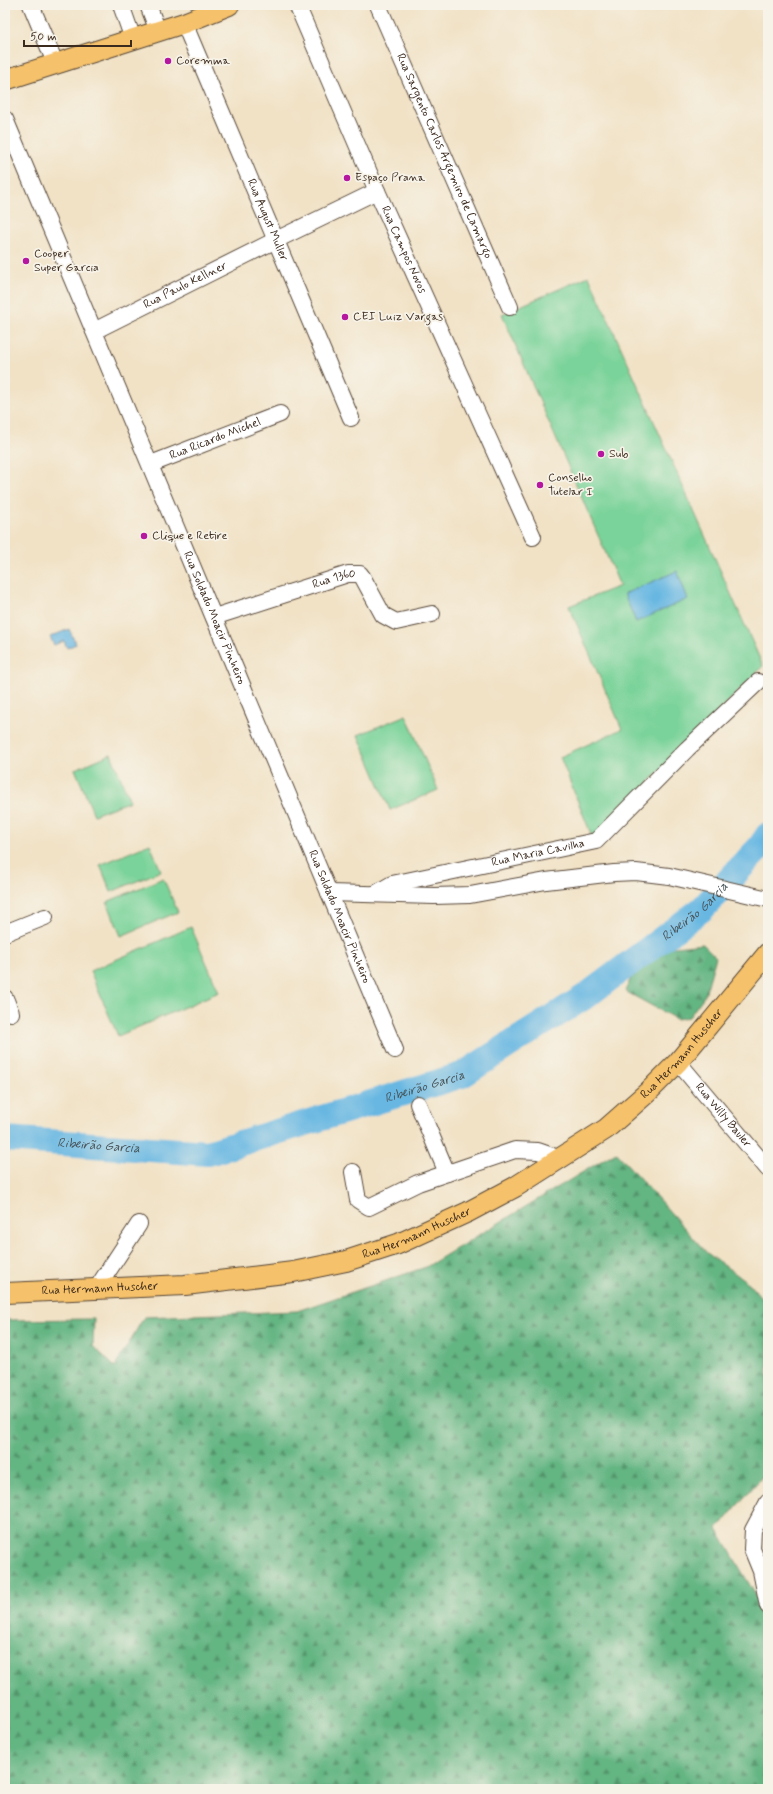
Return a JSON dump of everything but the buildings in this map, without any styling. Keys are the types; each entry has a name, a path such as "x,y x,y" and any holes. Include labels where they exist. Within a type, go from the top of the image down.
{"main road":[{"path":"5,80 184,23 217,7"},
{"name":"Rua Hermann Huscher","path":"5,1293 185,1285 293,1272 346,1260 398,1244 468,1212 515,1187 606,1129 648,1092 678,1062 768,953"},
{"name":"Rua Hermann Huscher","path":"744,981 768,970"}],"street":[{"path":"31,5 56,65"},
{"path":"121,5 133,40"},
{"path":"148,5 158,31"},
{"name":"Rua Campos Novos","path":"297,5 377,191 533,537"},
{"name":"Rua Sargento Carlos Argemiro de Camargo","path":"378,5 510,307"},
{"name":"Rua August Muller","path":"184,23 351,418"},
{"name":"Rua Soldado Moacir Pinheiro","path":"5,119 151,464 395,1050"},
{"name":"Rua Paulo Kellner","path":"94,331 377,191"},
{"name":"Rua Ricardo Michel","path":"151,464 280,414"},
{"name":"Rua 1360","path":"214,617 348,574 360,574 364,578 383,616 396,622 432,614"},
{"name":"Rua Maria Cavilha","path":"374,894 392,884 596,841 687,750 758,682"},
{"path":"330,893 434,896 470,895 546,881 636,872 669,876 768,899"},
{"path":"5,933 45,917"},
{"path":"5,998 11,1013"},
{"name":"Rua Willy Bauler","path":"678,1062 767,1165"},
{"path":"418,1104 447,1173"},
{"path":"353,1172 358,1200 369,1207 418,1183 515,1150 538,1151 561,1159"},
{"path":"97,1288 139,1224"},
{"path":"768,1502 754,1530 752,1549 761,1571 768,1606"}],"green space":[{"path":"589,276 763,666 593,839 560,757 622,729 569,606 620,586 502,314"},
{"path":"406,715 438,790 390,810 358,735"},
{"path":"111,754 130,801 94,815 75,769"},
{"path":"150,844 161,871 111,892 100,865"},
{"path":"163,878 178,912 121,936 107,902"},
{"path":"191,927 219,992 118,1036 90,971"},
{"path":"703,944 716,957 705,995 689,1017 676,1019 625,991 632,976 666,948"},
{"path":"616,1152 707,1253 750,1284 768,1306 768,1470 717,1529 768,1616 768,1789 5,1789 5,1320 94,1319 93,1346 115,1367 144,1317 297,1311 426,1267"}],"water":[{"path":"677,571 688,599 636,622 624,594"},
{"path":"69,629 76,644 67,648 64,641 54,645 50,637"}],"waterway":[{"name":"Ribeirão Garcia","path":"5,1139 208,1153 462,1075 586,996 702,909 760,847 768,835"}],"place":[{"name":"Coremma","path":"168,61"},
{"name":"Espaço Prana","path":"347,178"},
{"name":"Cooper Super Garcia","path":"26,261"},
{"name":"CEI Luiz Vargas","path":"345,317"},
{"name":"Sub","path":"601,454"},
{"name":"Conselho Tutelar I","path":"540,485"},
{"name":"Clique e Retire","path":"144,536"}]}
